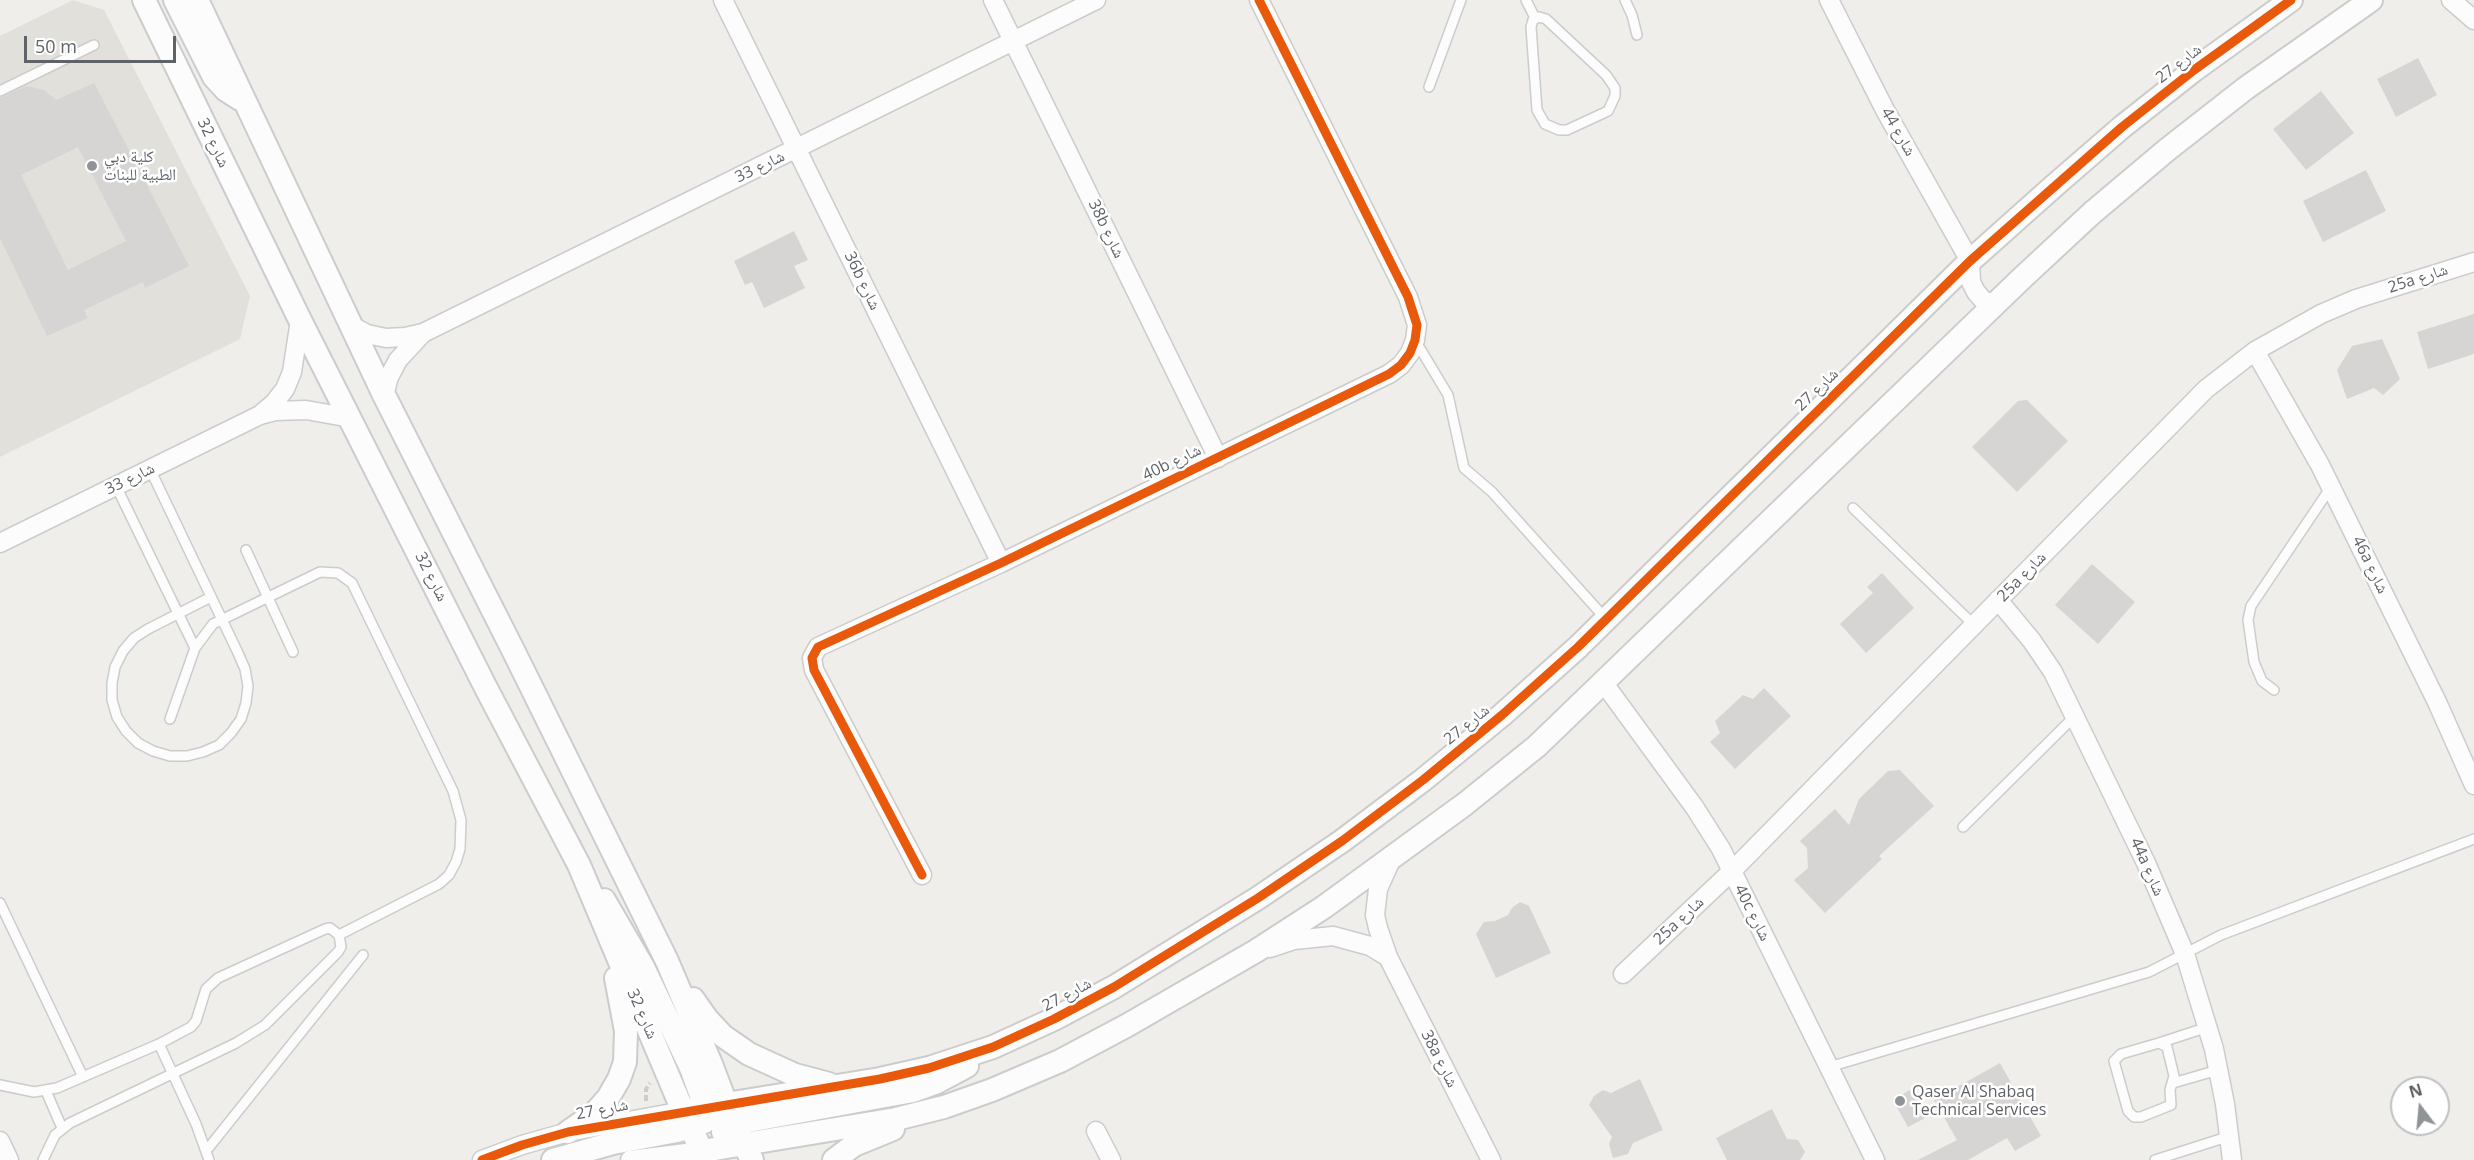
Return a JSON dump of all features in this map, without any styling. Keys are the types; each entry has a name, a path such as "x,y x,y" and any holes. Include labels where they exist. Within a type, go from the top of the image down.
{"street":[{"path":"175,0 214,77 225,90 244,102"},
{"path":"197,0 384,395 667,961 707,1019 723,1036 771,1066 837,1086"},
{"name":"36b شارع","path":"723,0 1001,563"},
{"name":"38b شارع","path":"993,0 1218,458"},
{"name":"شارع 33","path":"350,325 367,334 386,338 405,338 423,333 1096,0"},
{"path":"1259,0 1408,297 1417,325 1415,340"},
{"name":"شارع 44","path":"1829,0 1885,110 1970,261 1971,282 1976,292 1983,300 1995,305"},
{"name":"شارع 27","path":"630,1160 717,1134 837,1086 929,1068 993,1047 1054,1019 1114,987 1258,898 1342,841 1423,780 1502,715 1605,619 1970,261 2122,127 2270,8 2291,0"},
{"name":"شارع 27","path":"482,1160 522,1145 568,1132 717,1134 847,1128 945,1107 1060,1061 1192,990 1256,951 1391,860 1537,746 2092,213 2246,88 2371,0"},
{"path":"2451,0 2474,20"},
{"name":"شارع 32","path":"141,3 486,688 579,864 610,941 669,1074 717,1134"},
{"name":"25a شارع","path":"1623,974 1731,872 2191,403 2230,369 2255,351 2321,314 2356,299 2474,262"},
{"name":"شارع 33","path":"260,415 274,404 292,372 300,320"},
{"name":"شارع 33","path":"384,395 389,377 398,360 423,333"},
{"name":"40b شارع","path":"922,876 814,670 812,658 818,647 1001,563 1389,374 1401,365 1410,353 1415,340"},
{"name":"46a شارع","path":"2255,351 2287,404 2331,486 2437,702 2474,785"},
{"name":"شارع 33","path":"0,543 260,415 275,411 306,410 351,418"},
{"name":"44a شارع","path":"1998,600 2043,657 2075,716 2146,863 2185,954 2208,1027 2218,1070 2232,1160"},
{"name":"40c شارع","path":"1603,682 1705,821 1875,1160"},
{"name":"38a شارع","path":"1391,860 1378,889 1376,902 1378,928 1388,957 1491,1160"},
{"path":"579,864 629,940 687,1060 717,1134"},
{"path":"1256,951 1294,940 1333,936 1370,946 1388,957"},
{"path":"568,1132 594,1114 608,1098 625,1062 626,1031 610,941"},
{"path":"667,961 717,1134"},
{"path":"553,1160 613,1143 717,1134 913,1090 955,1073 993,1047"},
{"path":"834,1160 854,1145 945,1107"},
{"path":"1096,1131 1111,1160"},
{"path":"0,1141 9,1160"}],"lane":[{"path":"1430,87 1461,0"},
{"path":"1526,0 1535,18"},
{"path":"1625,0 1632,15 1636,35"},
{"path":"1535,18 1546,19 1612,81 1615,96 1608,111 1567,130 1559,130 1545,124 1537,110 1531,27 1535,18"},
{"path":"0,91 94,45"},
{"path":"1415,340 1448,395 1464,468 1492,492 1605,619"},
{"path":"150,469 222,619 245,669 248,686 241,719 219,745 187,756 170,756 153,752 138,743 117,717 112,700 111,683 115,667 123,651 134,638 211,597"},
{"path":"116,486 195,648"},
{"path":"2274,690 2262,681 2254,662 2248,620 2251,606 2331,486"},
{"path":"1853,508 1974,625"},
{"path":"246,550 293,652"},
{"path":"170,719 195,648 206,631 222,619 320,572 338,573 351,583 453,791 460,810 460,849 449,874 427,892 339,935"},
{"path":"1963,827 2075,716"},
{"path":"1830,1067 2149,972 2221,935 2474,839"},
{"path":"0,903 83,1077"},
{"path":"0,1085 24,1091 46,1091 159,1044 190,1027 196,1021 206,989 218,978 325,929 330,928 339,935 341,946 338,952 265,1026 236,1043 62,1128 50,1143 43,1160"},
{"path":"159,1044 208,1156 363,955"},
{"path":"2159,1043 2167,1047 2175,1076 2170,1090 2172,1102 2168,1108 2138,1118 2130,1114 2114,1065 2115,1058 2121,1054 2208,1027"},
{"path":"2173,1083 2218,1070"},
{"path":"46,1091 62,1128"},
{"path":"2155,1160 2230,1136"}],"shaded area":[{"name":"كلية دبي الطبية للبنات","path":"73,0 104,10 250,296 240,339 0,457 0,36"}],"building":[{"path":"2418,58 2437,95 2396,117 2377,79"},
{"path":"94,83 189,266 145,288 143,282 84,310 88,318 47,336 0,238 0,98 26,86 44,90 56,100","holes":["78,147 126,241 68,270 21,175"]},
{"path":"2321,91 2354,133 2306,170 2273,129"},
{"path":"2366,170 2386,211 2323,242 2303,201"},
{"path":"794,231 808,260 794,266 805,288 764,308 752,282 745,285 734,261"},
{"path":"2474,314 2474,354 2428,369 2417,332"},
{"path":"2382,339 2400,379 2383,395 2374,388 2347,399 2337,370 2352,346"},
{"path":"2027,400 2068,441 2017,492 1972,447 2018,401"},
{"path":"2092,564 2135,602 2098,644 2055,605"},
{"path":"1882,573 1914,608 1866,653 1840,624 1873,593 1867,587"},
{"path":"1764,688 1791,716 1735,769 1710,742 1720,733 1715,721 1743,695 1753,699"},
{"path":"1900,770 1934,806 1879,856 1882,859 1825,913 1794,880 1808,868 1807,848 1800,841 1835,809 1849,825 1859,799 1888,771"},
{"path":"1520,902 1529,906 1551,953 1496,978 1476,934 1484,922 1495,921 1508,915 1512,908"},
{"path":"2000,1063 2041,1136 2015,1151 2007,1138 1968,1160 1918,1160 1957,1140 1934,1100"},
{"path":"1640,1079 1663,1130 1633,1143 1628,1154 1613,1158 1609,1144 1612,1137 1589,1105 1594,1096 1603,1090 1611,1093"},
{"path":"1913,1088 1929,1116 1908,1127 1893,1100"},
{"path":"1772,1109 1787,1139 1798,1140 1805,1152 1800,1160 1727,1160 1716,1138"}],"cycle path":[{"path":"922,875 814,670 812,658 818,647 1001,563 1389,374 1401,365 1410,353 1417,325 1408,297 1259,0"},
{"path":"482,1160 522,1145 568,1132 880,1079 929,1068 993,1047 1054,1019 1114,987 1258,898 1342,841 1423,780 1502,715 1578,647 1970,261 2122,127 2194,70 2291,0"}],"place":[{"name":"كلية دبي الطبية للبنات","path":"92,166"},
{"name":"Qaser Al Shabaq Technical Services","path":"1900,1101"}]}
